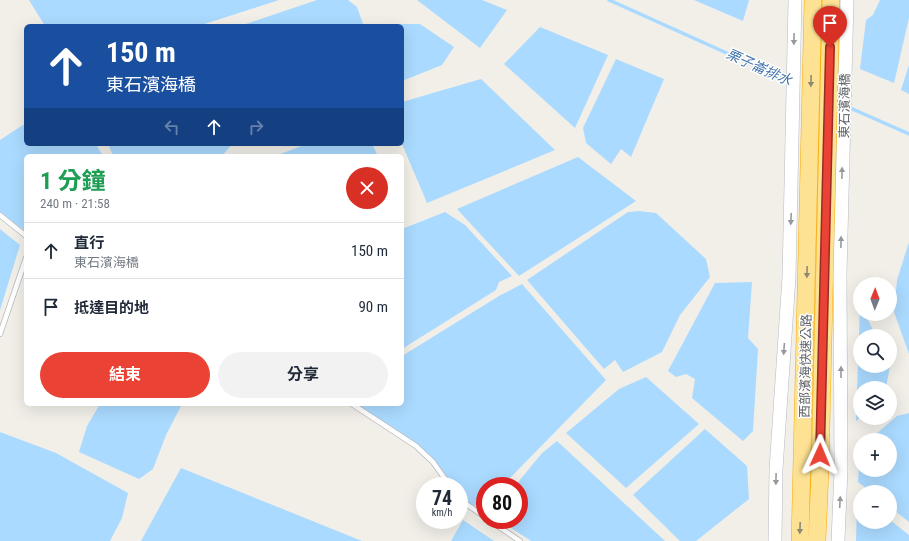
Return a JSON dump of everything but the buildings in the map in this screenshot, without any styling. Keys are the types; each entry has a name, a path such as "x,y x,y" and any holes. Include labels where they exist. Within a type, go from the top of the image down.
{"highway":[{"name":"西部濱海快速公路","path":"800,541 812,0"},
{"name":"東石濱海橋","path":"831,0 834,208"},
{"name":"西部濱海快速公路","path":"817,541 834,208"}],"street":[{"path":"775,541 776,469 789,278 795,0"},
{"name":"東石濱海橋","path":"834,208 847,0"},
{"path":"834,208 841,470 838,541"}],"lane":[{"path":"0,215 24,234"},
{"path":"0,334 24,264"},
{"path":"355,406 416,446 433,462 444,477"},
{"path":"502,529 520,541"}],"water":[{"path":"29,0 279,0 204,24 44,24"},
{"path":"317,0 348,0 357,7 363,24 246,24"},
{"path":"417,0 482,0 507,10 480,48"},
{"path":"694,0 749,0 743,21"},
{"path":"880,0 909,0 909,18 894,83 860,69 866,20 873,15"},
{"path":"404,24 420,24 454,47 442,65 404,80"},
{"path":"540,27 608,55 575,128 504,64"},
{"path":"616,59 664,79 631,157 621,149 611,164 586,143 583,128"},
{"path":"909,65 909,94 901,90"},
{"path":"481,79 555,150 427,203 403,146 404,101"},
{"path":"24,124 24,146 97,146 102,154 24,154 24,230 0,212 0,140"},
{"path":"109,146 230,146 224,154 112,154"},
{"path":"302,146 373,146 377,154 280,154"},
{"path":"578,157 636,201 519,276 457,209"},
{"path":"639,211 656,213 706,259 710,277 680,315 662,352 623,372 615,360 604,369 527,280 628,212"},
{"path":"445,212 465,225 512,276 499,282 496,290 404,348 404,228"},
{"path":"0,229 20,245 0,310"},
{"path":"909,242 909,354 897,320 897,280"},
{"path":"752,282 748,338 758,349 753,431 743,441 692,398 695,379 686,374 676,377 668,371 715,283"},
{"path":"522,284 606,380 511,477 476,477 476,506 468,504 468,477 444,477 425,454 354,406 404,406 404,355 499,296"},
{"path":"859,321 868,321 872,329 859,329"},
{"path":"858,373 889,373 887,381 857,381"},
{"path":"646,377 699,424 626,488 566,433 619,389"},
{"path":"99,406 181,406 166,435 153,469 139,479 79,452 87,426"},
{"path":"909,413 909,522 897,513 897,485 862,485 858,482 858,477 897,477 897,433 877,433 886,425 897,425 897,416"},
{"path":"705,429 747,466 749,499 696,541 680,541 633,495"},
{"path":"0,432 56,453 128,493 122,518 110,541 0,541"},
{"path":"557,441 665,541 531,541 513,529 528,529 528,477 522,477 542,453"},
{"path":"181,468 362,541 141,541"},
{"path":"468,523 494,541 451,541 458,529 468,529"},
{"path":"897,526 909,535 909,541 856,541 856,529 897,529"}],"waterway":[{"name":"栗子崙排水","path":"609,0 791,82"},
{"name":"栗子崙排水","path":"848,107 909,134"}],"route":[{"path":"820,455 830,47"}]}
